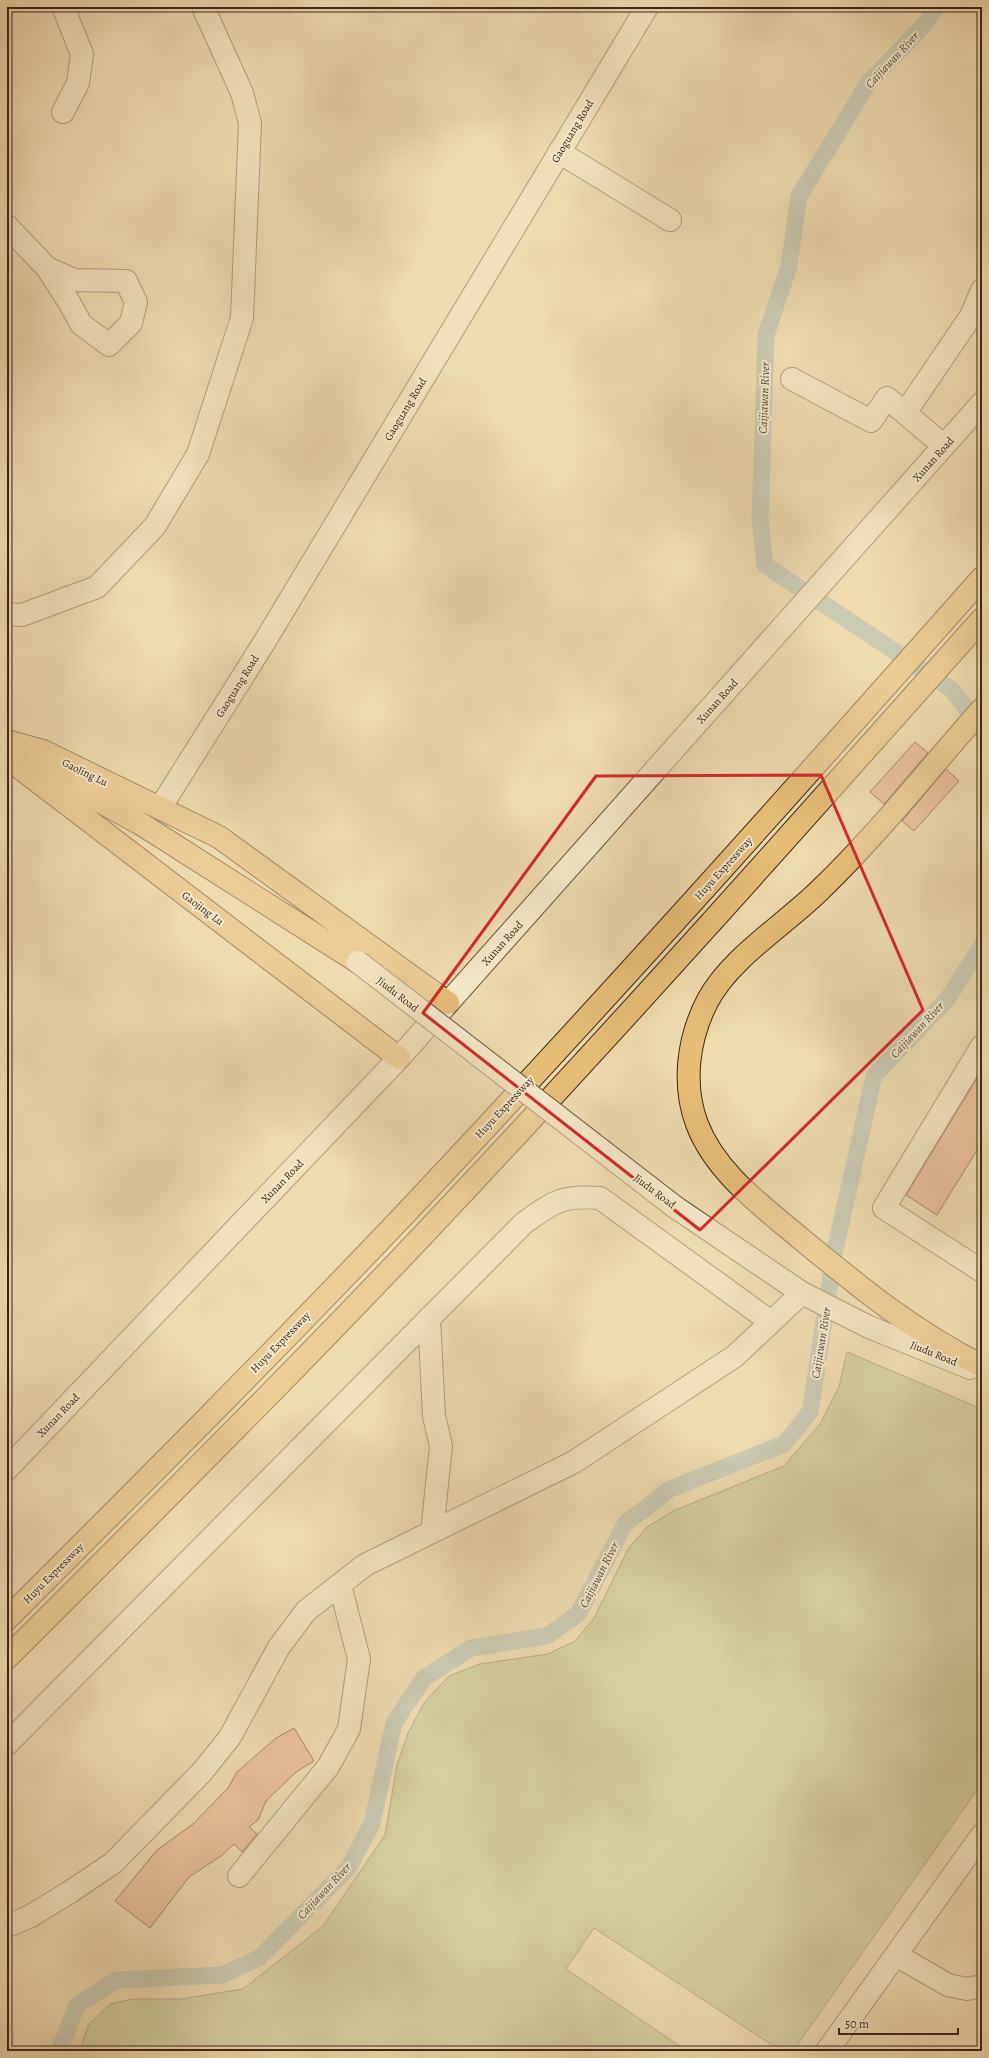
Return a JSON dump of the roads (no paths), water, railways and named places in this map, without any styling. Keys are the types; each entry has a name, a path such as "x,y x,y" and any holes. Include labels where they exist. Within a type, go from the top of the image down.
{"main road":[{"name":"Huyu Expressway","path":"7,1619 191,1434 402,1216 613,990 982,578"},
{"path":"7,1658 163,1502 423,1235 676,961 982,620"},
{"path":"982,708 845,865 820,891 762,941 726,976 709,998 696,1024 689,1055 689,1090 697,1124 713,1154 738,1184 855,1284 919,1331 982,1366"},
{"name":"GaoJing Lu","path":"7,741 43,751 219,837 448,1003"},
{"name":"Gaojing Lu","path":"7,750 141,824 358,962"},
{"name":"Gaojing Lu","path":"7,758 399,1058"},
{"path":"7,1613 191,1434"}],"street":[{"path":"63,7 82,54 78,83 63,112"},
{"path":"7,614 22,615 97,586 155,526 198,454 203,439 242,318 250,123 242,93 203,7"},
{"name":"Gaoguang Road","path":"160,808 262,646 647,7"},
{"path":"559,152 670,220"},
{"path":"7,226 47,268"},
{"path":"906,413 971,316 982,290"},
{"path":"792,379 871,421 887,398 944,446"},
{"name":"Xunan Road","path":"7,1469 399,1058 982,404"},
{"name":"Jiudu Road","path":"358,962 675,1207 802,1293 869,1327 982,1373"},
{"path":"982,1046 884,1208 982,1271"},
{"path":"7,1744 524,1222 553,1202 577,1196 600,1198 771,1322"},
{"path":"7,1926 29,1917 113,1863 202,1772 230,1737 279,1647 306,1611 366,1565 574,1462 735,1356 802,1293"},
{"path":"429,1318 434,1416 441,1446 432,1532"},
{"path":"239,1876 328,1767 349,1729 358,1659 340,1585"},
{"path":"827,2051 982,1835"},
{"path":"896,1955 948,1985 967,1989 982,1986"}],"waterway":[{"name":"Caijiawan River","path":"936,7 926,23 869,82 799,196 789,266 766,335 760,520 765,565 951,689 982,728"},
{"name":"Caijiawan River","path":"59,2051 77,2005 117,1980 222,1975 259,1958 349,1867 372,1823 394,1723 424,1678 471,1648 547,1636 578,1614 625,1524 670,1489 784,1444 810,1412 835,1250 874,1076 948,998 982,945"}]}
